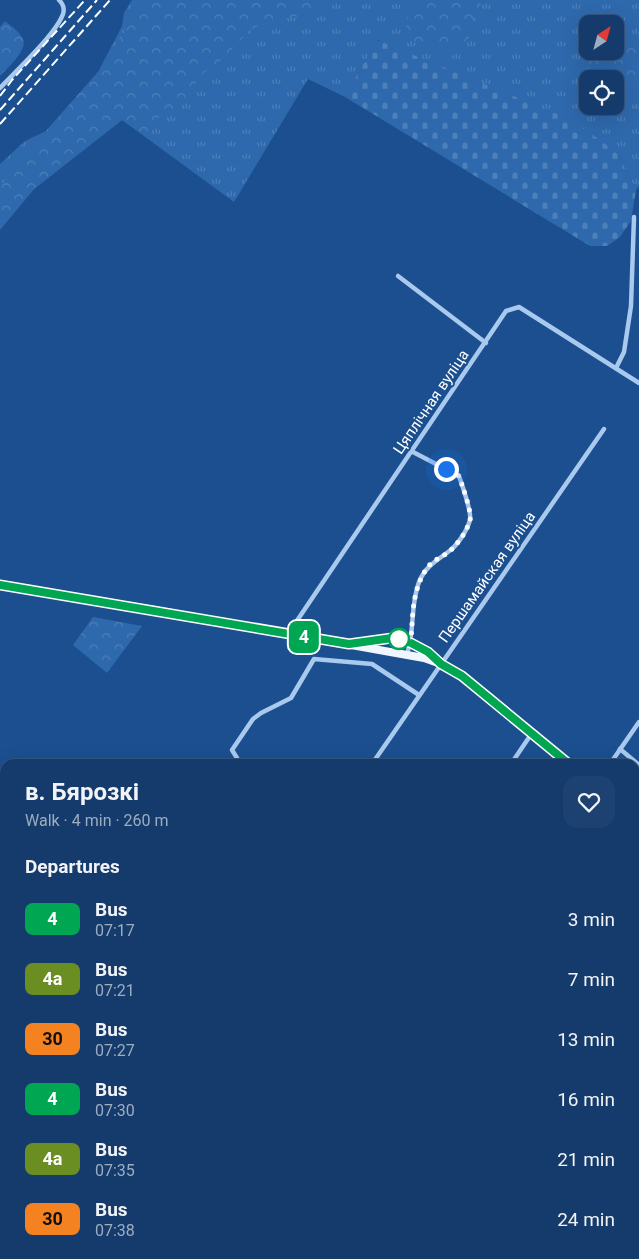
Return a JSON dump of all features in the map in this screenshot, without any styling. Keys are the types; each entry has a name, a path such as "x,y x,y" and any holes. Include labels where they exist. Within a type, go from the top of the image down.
{"main road":[{"path":"0,585 407,654 441,664 462,676 563,759"}],"street":[{"path":"0,88 56,27 64,13 64,7 59,0"},
{"path":"616,368 624,352 631,306 634,217"},
{"path":"398,276 486,343"},
{"name":"Цяплічная вуліца","path":"288,634 506,312 519,307 639,382"},
{"name":"Першамайская вуліца","path":"375,759 604,429"},
{"path":"407,654 411,643 414,598 420,580 428,566 437,558 450,551 461,538 470,520 459,476 413,452"},
{"path":"237,758 232,750 253,719 291,698 314,659 372,664 419,694"},
{"path":"613,759 639,722"},
{"path":"514,759 532,733"},
{"path":"620,749 632,759"}],"green space":[{"path":"132,0 639,0 639,186 636,190 617,153 378,40 345,97 308,79 234,202 122,120 34,189 0,230 0,164 25,141 46,131 98,72 122,26 124,13"},
{"path":"151,0 317,1 310,12 302,16 272,20 249,31 224,58 202,74 182,104 161,115 144,135 122,120 34,189 0,229 0,186 27,158 46,131 98,72 119,38"},
{"path":"412,0 481,0 466,44 458,47 435,47 412,41 407,35 406,27"},
{"path":"5,21 20,34 24,43 20,54 0,76 0,27"},
{"path":"377,40 574,121 617,153 636,190 631,221 620,237 607,246 590,246 345,97"},
{"path":"639,46 639,86 633,88 624,86 624,70 591,70 581,61 624,60 624,49"},
{"path":"93,617 142,626 107,673 73,645"}],"railway":[{"path":"0,96 12,80 85,0"},
{"path":"0,110 97,0"},
{"path":"0,124 110,0"}],"bus line":[{"name":"4","path":"0,585 349,644 392,638 407,641 428,652 441,664 462,676 563,759"}],"route":[{"path":"399,639 411,639 414,598 420,580 428,566 437,558 450,551 461,538 470,520 459,476 446,469"}]}
